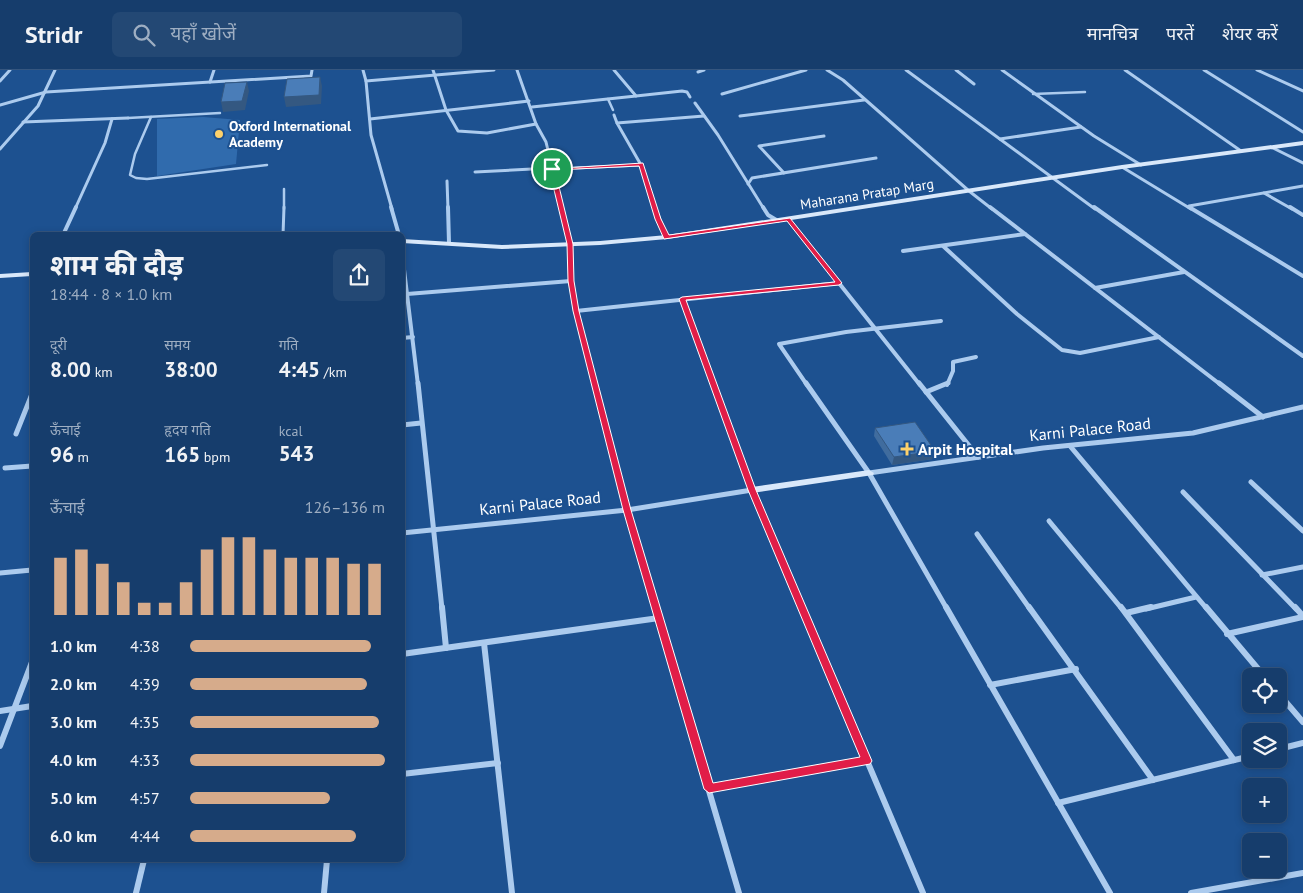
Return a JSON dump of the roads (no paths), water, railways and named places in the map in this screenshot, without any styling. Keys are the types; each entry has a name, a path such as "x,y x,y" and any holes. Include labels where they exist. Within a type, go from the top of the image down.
{"street":[{"path":"0,81 10,70"},
{"path":"0,149 38,106 55,70"},
{"path":"210,82 214,70"},
{"path":"0,105 46,92 310,76 312,70"},
{"path":"363,70 366,81 371,135 398,232"},
{"path":"433,70 446,110 458,132 465,134 491,132 536,124"},
{"path":"366,81 494,70"},
{"path":"517,70 532,107 536,124 546,142 570,244 571,281 576,311 627,510 740,893"},
{"path":"614,70 636,96"},
{"path":"698,72 704,70"},
{"path":"788,70 794,73"},
{"path":"722,94 806,70"},
{"path":"827,70 839,76 864,100 926,150 969,191 1262,417"},
{"path":"906,70 1052,178 1303,356"},
{"path":"956,70 974,84"},
{"path":"1002,70 1081,127 1141,165"},
{"path":"1125,70 1241,151"},
{"path":"1204,70 1303,132"},
{"path":"1257,70 1303,91"},
{"path":"0,74 7,74"},
{"path":"532,107 682,91 687,92 690,97"},
{"path":"740,116 864,100"},
{"path":"370,118 529,101"},
{"path":"695,104 768,214 778,221"},
{"path":"614,115 641,164 666,238"},
{"path":"617,123 704,116"},
{"path":"23,122 128,118"},
{"path":"64,232 105,143 112,119"},
{"path":"1000,139 1081,127"},
{"path":"784,173 759,146 824,136"},
{"name":"Maharana Pratap Marg","path":"405,240 502,247 666,238 1052,178 1303,143"},
{"path":"1271,147 1303,163"},
{"path":"748,184 752,178 876,158"},
{"path":"475,172 641,164"},
{"path":"1122,168 1189,206 1303,276"},
{"path":"447,181 449,243"},
{"path":"1189,206 1303,186"},
{"path":"1264,193 1303,214"},
{"path":"788,219 978,457"},
{"path":"903,251 1025,234"},
{"path":"943,246 1017,314 1062,350 1080,352 1159,337"},
{"path":"1095,288 1184,272"},
{"path":"0,276 30,274"},
{"path":"405,281 413,337 446,648"},
{"path":"407,294 571,281"},
{"path":"576,311 839,283"},
{"path":"682,299 752,490 922,893"},
{"path":"941,321 846,332 779,344 869,473 1110,893"},
{"path":"405,338 413,337"},
{"path":"926,392 947,385 953,372 953,362 976,356"},
{"path":"16,434 30,399"},
{"name":"Karni Palace Road","path":"405,533 627,510 978,457 1193,433 1303,407"},
{"path":"405,425 421,423"},
{"path":"1070,446 1257,668"},
{"path":"5,468 30,466"},
{"path":"1252,482 1300,526 1303,531"},
{"path":"1183,492 1303,617"},
{"path":"1049,521 1126,613 1234,760"},
{"path":"977,534 1076,669 1153,780"},
{"path":"1262,575 1303,567"},
{"path":"0,573 30,570"},
{"path":"1126,613 1196,597"},
{"path":"1227,634 1303,617"},
{"path":"405,654 659,618"},
{"path":"484,643 511,893"},
{"path":"0,746 30,667"},
{"path":"990,685 1076,669"},
{"path":"1287,703 1303,722"},
{"path":"0,711 30,706"},
{"path":"1287,747 1303,743"},
{"path":"1058,803 1242,758"},
{"path":"709,789 866,761"},
{"path":"405,774 498,764"},
{"path":"136,893 144,862"},
{"path":"324,893 326,862"},
{"path":"1191,893 1303,873"}],"lane":[{"path":"1033,94 1085,92"},
{"path":"608,100 613,110"},
{"path":"128,118 220,113"},
{"path":"151,117 135,154 130,175 136,178 147,179 267,165"},
{"path":"283,232 284,189"}],"place":[{"name":"Oxford International Academy","path":"219,134"},
{"name":"Arpit Hospital","path":"907,449"}]}
